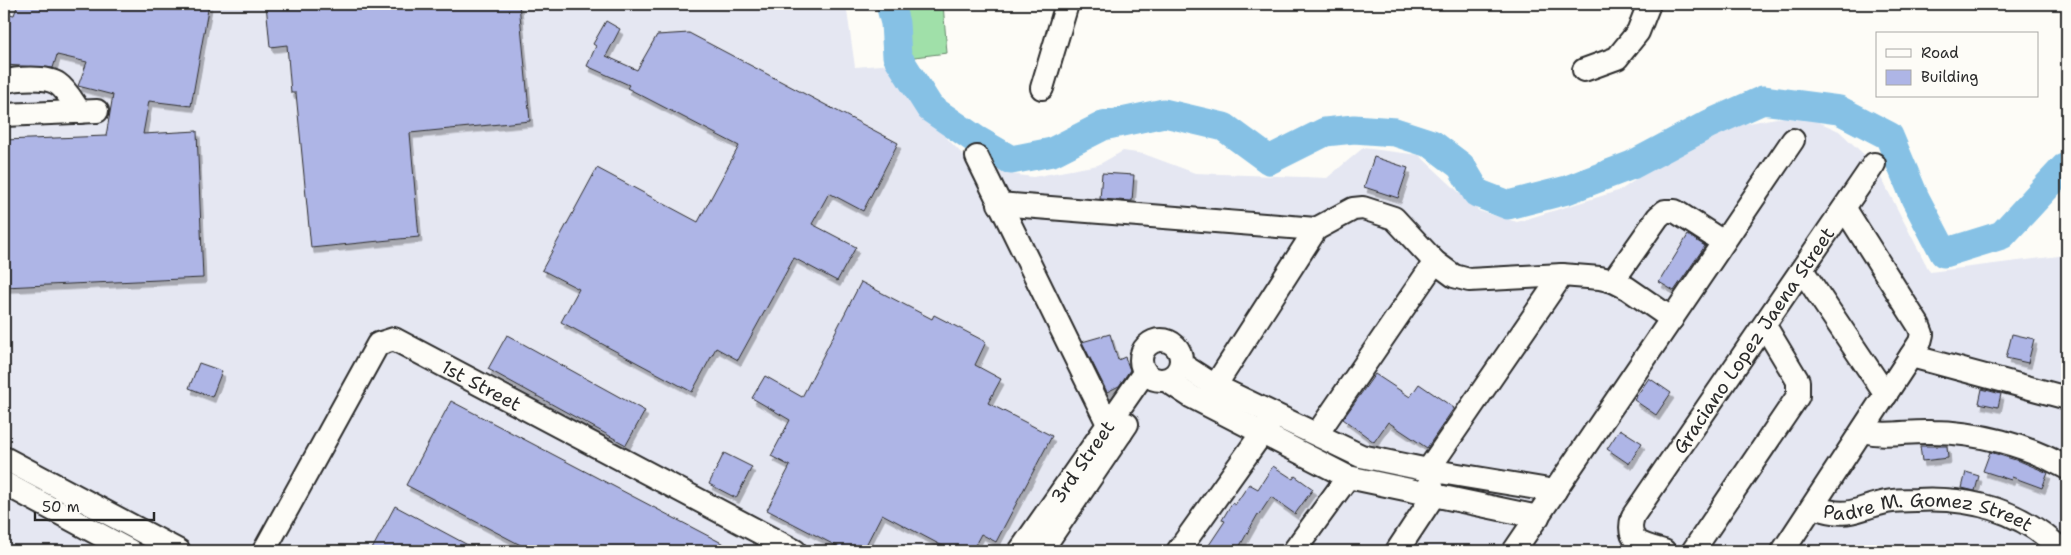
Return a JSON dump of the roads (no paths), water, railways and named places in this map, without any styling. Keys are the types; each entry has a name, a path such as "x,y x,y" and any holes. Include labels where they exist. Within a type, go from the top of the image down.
{"street":[{"path":"1042,88 1067,4"},
{"path":"1584,70 1617,58 1638,32 1649,4"},
{"path":"4,82 14,78 40,79 58,83 88,112 4,115"},
{"path":"1514,551 1793,140"},
{"path":"977,157 1115,428"},
{"name":"Graciano Lopez Jaena Street","path":"1664,551 1636,541 1631,534 1630,526 1633,516 1765,326 1874,164"},
{"path":"1000,204 1316,229"},
{"path":"1215,386 1316,229 1353,209 1363,208 1394,218 1435,262 1454,276 1469,280 1562,276 1613,281 1672,319"},
{"path":"1783,551 1916,349 1922,334 1919,326 1845,209"},
{"path":"1613,281 1658,217 1665,211 1675,211 1723,242"},
{"path":"1317,434 1435,262"},
{"path":"1802,270 1886,395"},
{"path":"1398,551 1434,495 1428,470 1562,276"},
{"path":"1693,551 1798,396 1798,381 1765,326"},
{"name":"1st Street","path":"264,551 378,344 394,339 795,551"},
{"path":"1916,349 2064,390"},
{"path":"1162,374 1215,386 1348,477 1538,516"},
{"path":"1162,374 1192,396 1269,423 1317,434 1361,456 1428,470 1555,492"},
{"name":"3rd Street","path":"1020,551 1115,428 1162,374"},
{"path":"1178,551 1269,423"},
{"name":"3rd Street","path":"1041,551 1115,428"},
{"path":"1862,431 1886,435 1957,432 1991,438 2037,453 2067,468"},
{"path":"4,458 180,551"},
{"path":"1294,551 1348,477"},
{"path":"4,483 130,551"},
{"name":"Padre M. Gomez Street","path":"1813,507 1847,514 1886,502 1938,499 1988,506 2015,516 2046,537 2062,551"}],"waterway":[{"path":"890,4 895,23 897,56 930,108 975,139 1011,160 1052,152 1103,126 1164,113 1224,127 1269,160 1325,132 1354,129 1395,132 1432,144 1461,166 1477,193 1508,205 1567,190 1632,165 1709,124 1763,100 1839,110 1889,136 1915,198 1944,253 2002,235 2064,168 2067,168"}]}
